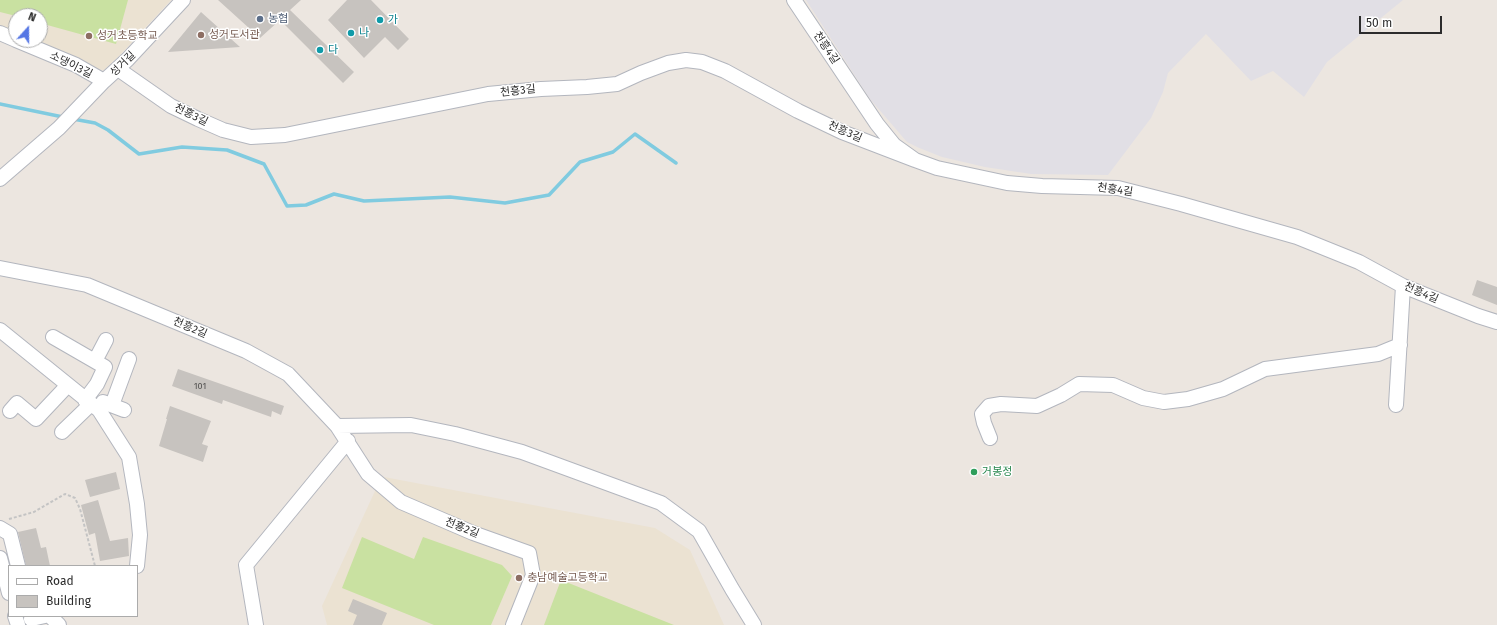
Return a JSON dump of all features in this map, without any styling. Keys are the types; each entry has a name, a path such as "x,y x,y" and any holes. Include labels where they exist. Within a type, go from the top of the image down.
{"street":[{"name":"성거길","path":"0,179 59,128 104,81 118,69 183,0"},
{"name":"천흥4길","path":"794,0 878,124 894,145 915,160 936,168 1007,183 1042,186 1118,188 1181,204 1297,237 1359,262 1404,286 1478,316 1497,322"},
{"name":"소댕이3길","path":"35,48 76,65 104,81"},
{"name":"천흥3길","path":"118,69 171,106 224,130 251,137 285,135 488,94 541,89 587,88 617,84 668,63 686,60 702,62 724,71 798,111 842,132 915,160"},
{"name":"천흥2길","path":"0,268 87,284 246,351 288,374 338,426 368,474 401,502 473,533 529,553 533,575 513,625"},
{"path":"1396,405 1404,286"},
{"path":"0,330 99,410 106,423 129,456 137,504 140,534 137,565"},
{"path":"53,337 105,367 88,402 62,432"},
{"path":"96,361 106,340"},
{"path":"990,438 982,414 989,406 1002,404 1036,406 1061,395 1079,384 1113,385 1143,398 1164,402 1188,399 1223,389 1266,369 1378,354 1400,345"},
{"path":"88,402 101,401 118,407 128,359"},
{"path":"10,411 17,403 36,419 68,386"},
{"path":"338,426 411,426 455,434 522,452 661,504 699,531 754,625"},
{"path":"256,625 246,565 348,441"},
{"path":"3,524 10,534 18,565"},
{"path":"0,558 8,589"},
{"path":"31,620 42,617"},
{"path":"51,617 59,625"}],"path":[{"path":"3,524 34,512 65,494 76,498 95,565"}],"shaded area":[{"name":"성거초등학교","path":"0,0 171,0 121,54 104,70 95,69 48,47 48,8 8,8 8,30 0,26"},
{"path":"806,0 1403,0 1327,62 1304,97 1273,71 1251,81 1206,34 1168,73 1163,92 1151,118 1108,175 1031,174 985,167 942,157 907,142 870,99"},
{"name":"충남예술고등학교","path":"384,477 655,528 690,550 724,625 327,625 322,606 375,491"}],"green space":[{"path":"0,0 128,0 116,44 48,25 48,8 8,8 8,14 0,12"},
{"path":"362,537 414,559 423,537 502,565 512,576 491,625 434,625 342,588"},
{"path":"561,580 674,625 544,625"}],"building":[{"path":"218,0 301,0 290,10 354,72 343,83 280,20 260,38"},
{"path":"347,0 371,0 409,39 398,50 385,37 364,58 328,20"},
{"path":"201,12 240,47 168,52"},
{"path":"1477,280 1497,287 1497,305 1472,295"},
{"path":"178,369 284,406 281,415 272,411 271,417 223,400 222,404 172,386"},
{"path":"170,406 211,421 202,444 208,446 203,462 159,446"},
{"path":"116,472 120,489 90,497 85,480"},
{"path":"98,500 110,541 128,538 129,556 100,561 95,533 89,535 81,505"},
{"path":"36,528 41,548 46,547 50,565 26,565 18,532"},
{"path":"353,599 387,613 382,625 353,625 357,615 348,611"}],"waterway":[{"path":"0,104 63,117"},
{"path":"73,119 95,123 108,130 139,154 182,147 227,150 264,164 287,206 306,205 334,194 364,201 450,197 505,203 549,195 580,162 613,152 635,134 676,163"}],"place":[{"name":"농협","path":"260,19"},
{"name":"가","path":"380,20"},
{"name":"나","path":"351,33"},
{"name":"성거도서관","path":"201,35"},
{"name":"성거초등학교","path":"89,36"},
{"name":"다","path":"320,50"},
{"name":"거봉정","path":"974,472"},
{"name":"충남예술고등학교","path":"519,578"}]}
